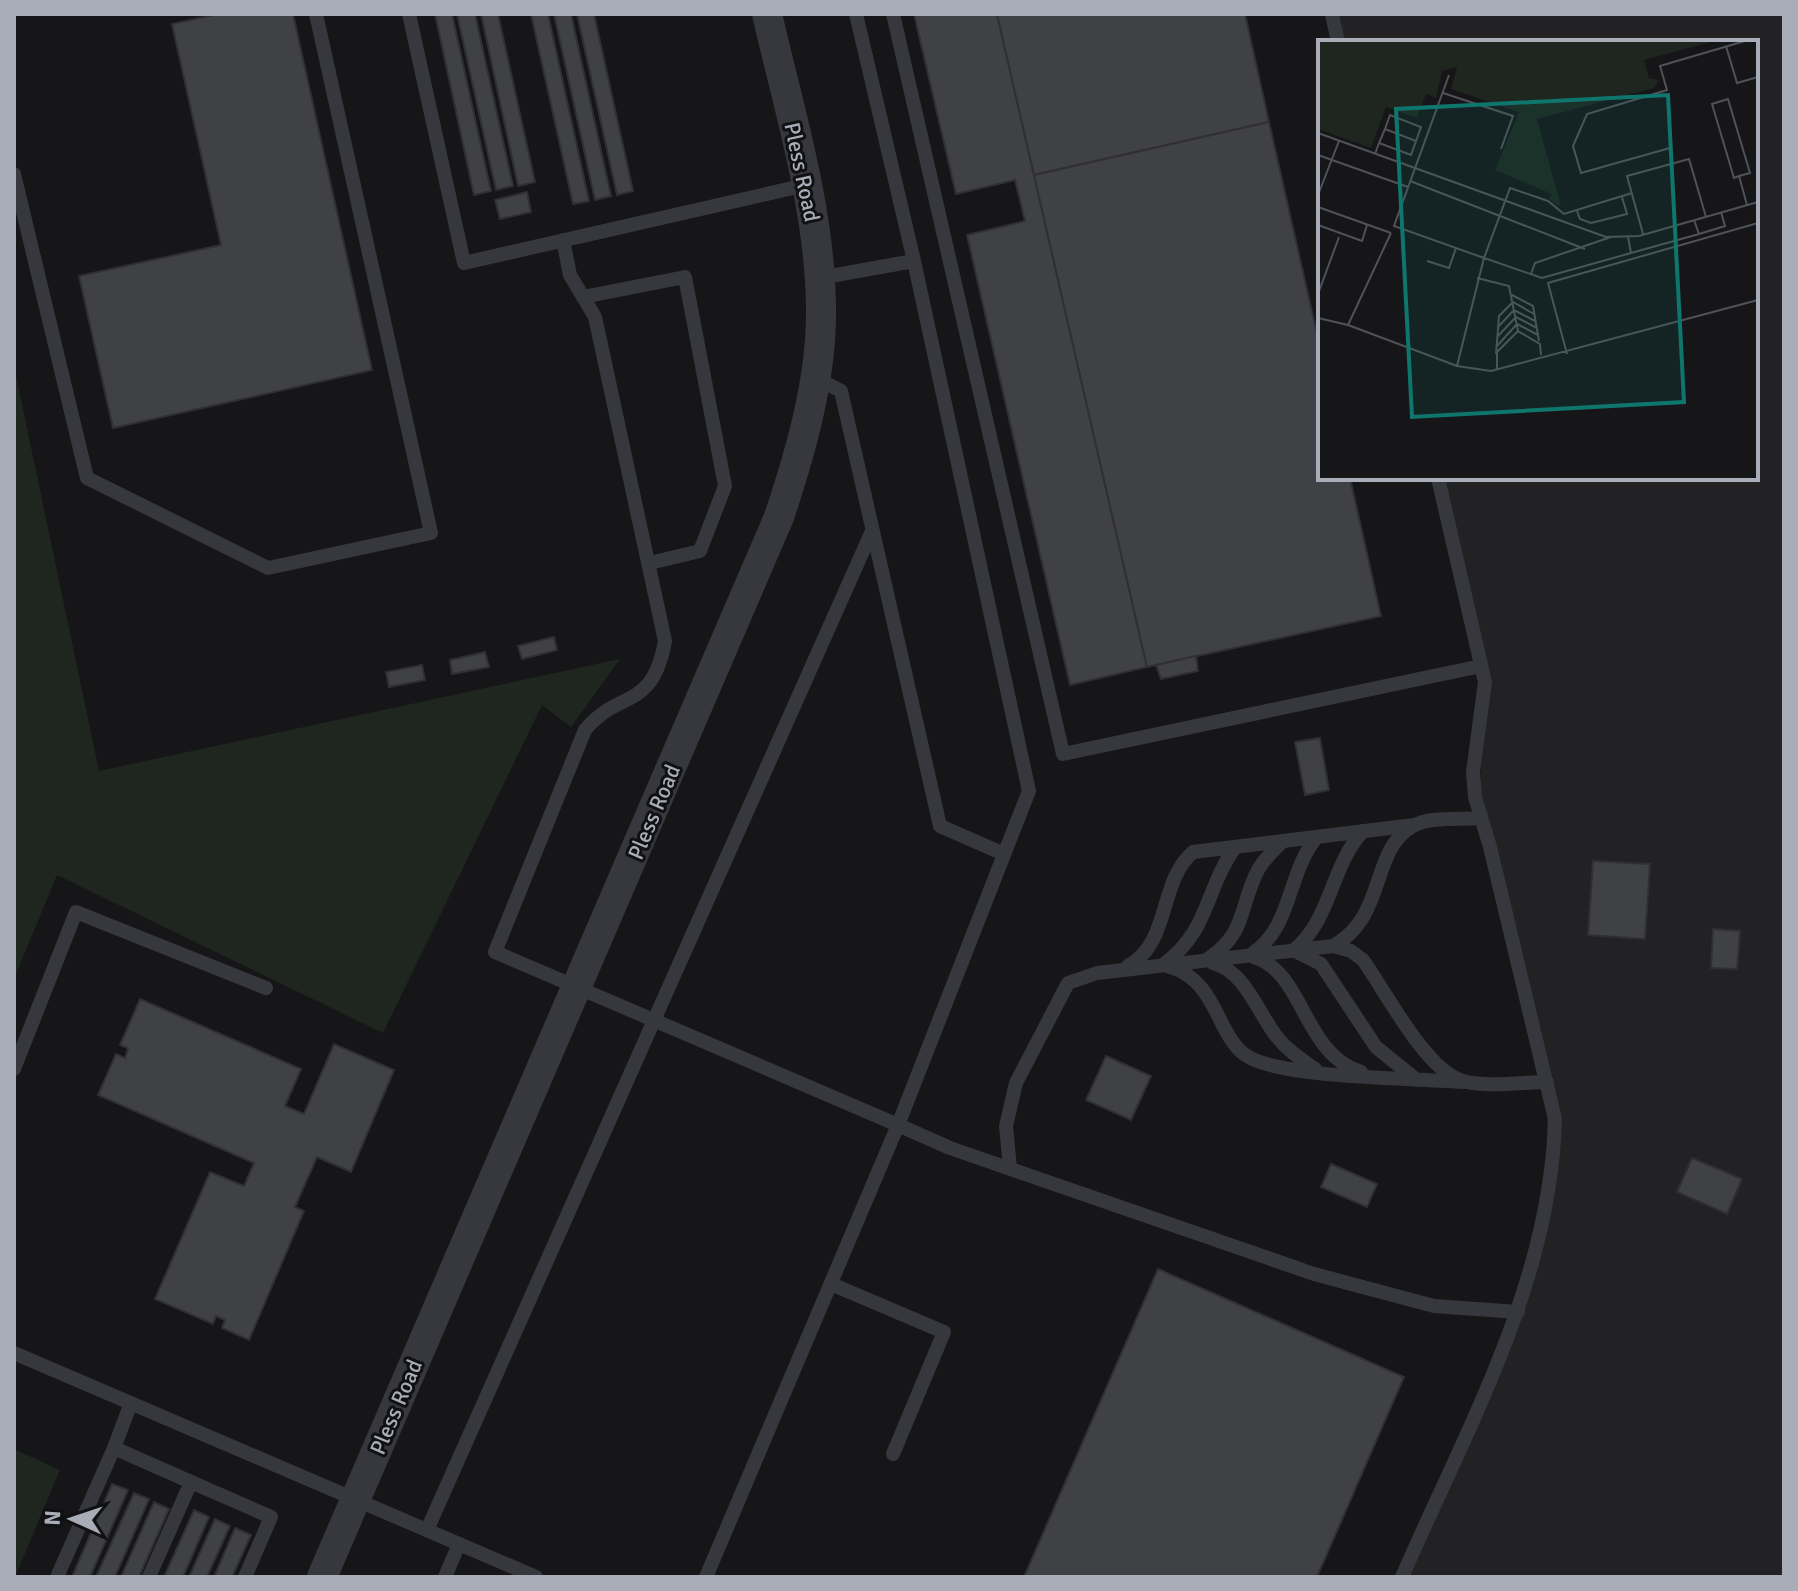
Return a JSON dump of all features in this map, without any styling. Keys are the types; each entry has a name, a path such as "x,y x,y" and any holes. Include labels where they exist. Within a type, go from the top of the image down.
{"street":[{"name":"Pless Road","path":"322,1577 779,517 794,470 814,376 821,309 806,185 767,14"}],"lane":[{"path":"14,174 87,478 268,568 431,533 316,14"},
{"path":"409,14 464,263 806,185"},
{"path":"706,1577 898,1125 1029,791 914,261 856,14"},
{"path":"893,14 1063,754 1481,666"},
{"path":"1332,14 1338,40"},
{"path":"563,240 570,275 595,317 664,631 661,662 652,681 637,697 599,713 585,730 495,952 898,1125 1010,1168 1314,1274 1434,1306 1518,1312"},
{"path":"819,278 914,261"},
{"path":"583,297 685,277 725,486 700,551 650,563"},
{"path":"814,376 841,391 940,826 1004,854"},
{"path":"1402,1577 1518,1312 1541,1238 1554,1162 1555,1119 1547,1082 1475,797 1473,772 1485,682 1438,480"},
{"path":"427,1530 872,531"},
{"path":"1120,970 1141,959 1151,947 1180,864 1193,852 1481,818"},
{"path":"1010,1168 1006,1126 1012,1097 1043,1025 1068,983 1120,970 1333,946 1352,936 1364,920 1394,843 1414,825"},
{"path":"1293,951 1310,936 1319,922 1338,869 1363,831"},
{"path":"1249,956 1268,943 1276,932 1304,852 1317,837"},
{"path":"1205,961 1227,946 1239,926 1257,872 1283,841"},
{"path":"1162,965 1185,949 1197,931 1224,862 1235,847"},
{"path":"14,1069 76,912 266,988"},
{"path":"1333,946 1351,951 1363,960 1431,1058 1462,1082"},
{"path":"1293,951 1308,955 1321,964 1376,1047 1416,1078"},
{"path":"1249,956 1270,962 1286,980 1310,1028 1340,1061 1356,1071 1375,1076"},
{"path":"1205,961 1228,967 1276,1036 1291,1052 1319,1072"},
{"path":"1162,965 1185,971 1204,991 1241,1052 1258,1062 1319,1072 1375,1076 1462,1082 1547,1082"},
{"path":"831,1284 944,1332 893,1454"},
{"path":"14,1353 536,1577"},
{"path":"57,1577 131,1403"},
{"path":"114,1448 271,1517 245,1577"},
{"path":"149,1577 191,1482"},
{"path":"445,1577 459,1544"}],"shaded area":[{"path":"1332,14 1784,14 1784,1577 1402,1577 1518,1312 1548,1198 1547,1082 1481,818 1481,666 1438,480 1758,480 1758,40 1338,40"},
{"path":"14,366 99,771 620,659 571,727 542,705 383,1033 57,875 14,979"},
{"path":"14,1449 60,1470 15,1577 14,1577"}],"building":[{"path":"218,14 293,14 372,370 113,428 79,276 221,245 172,24"},
{"path":"435,14 452,14 491,191 474,195"},
{"path":"457,14 475,14 513,186 496,190"},
{"path":"481,14 498,14 535,182 518,186"},
{"path":"531,14 548,14 589,201 573,204"},
{"path":"554,14 571,14 611,196 595,200"},
{"path":"577,14 594,14 633,191 617,195"},
{"path":"914,14 997,14 1147,667 1070,685 967,235 1025,221 1015,180 956,194"},
{"path":"997,14 1245,14 1269,122 1034,175"},
{"path":"1269,122 1318,338 1318,480 1350,480 1381,616 1147,667 1034,175"},
{"path":"527,192 531,212 500,219 495,200"},
{"path":"554,637 557,650 522,659 518,646"},
{"path":"485,652 489,667 452,674 450,660"},
{"path":"1196,656 1198,671 1161,679 1156,665"},
{"path":"422,665 425,680 389,687 386,672"},
{"path":"1320,738 1329,790 1305,795 1295,742"},
{"path":"1593,861 1650,864 1645,939 1588,935"},
{"path":"1713,929 1740,931 1737,969 1711,968"},
{"path":"140,999 301,1069 285,1106 304,1114 334,1044 394,1070 351,1172 317,1157 295,1207 304,1211 249,1340 222,1328 225,1320 216,1316 213,1324 155,1299 210,1172 244,1186 254,1163 98,1095 116,1054 125,1058 128,1048 120,1045"},
{"path":"1106,1056 1151,1076 1131,1120 1086,1100"},
{"path":"1692,1158 1742,1179 1727,1214 1677,1192"},
{"path":"1331,1164 1377,1184 1367,1207 1321,1187"},
{"path":"1158,1269 1404,1377 1317,1577 1024,1577"},
{"path":"112,1484 128,1490 90,1577 72,1577"},
{"path":"134,1493 149,1499 115,1577 96,1577"},
{"path":"154,1502 169,1509 139,1577 121,1577"},
{"path":"194,1510 209,1517 183,1577 164,1577"},
{"path":"215,1519 230,1526 207,1577 189,1577"},
{"path":"235,1528 251,1535 232,1577 214,1577"}]}
